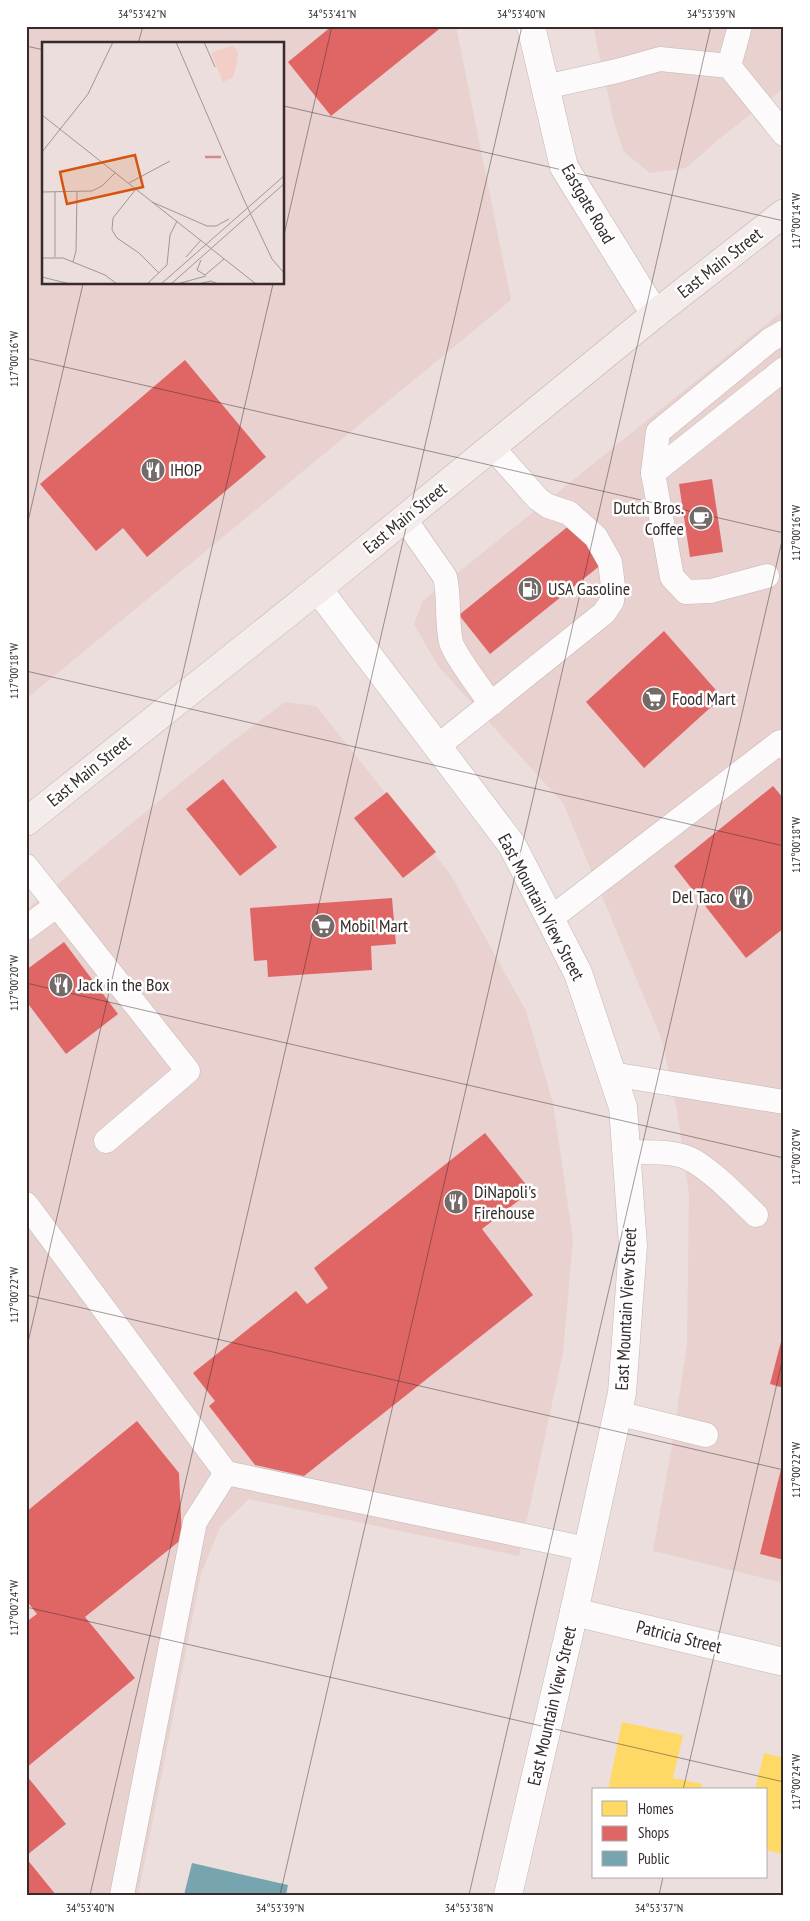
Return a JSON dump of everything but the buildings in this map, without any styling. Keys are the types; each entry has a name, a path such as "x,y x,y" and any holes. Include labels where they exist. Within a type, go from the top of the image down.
{"main road":[{"name":"Eastgate Road","path":"531,26 564,167 654,314"},
{"name":"East Main Street","path":"26,822 318,589 654,314 784,213"},
{"name":"East Mountain View Street","path":"318,589 512,845 578,973 623,1107 633,1246 622,1393 574,1612 508,1895"},
{"name":"Patricia Street","path":"574,1612 784,1662"}],"lane":[{"path":"729,66 740,26"},
{"path":"545,86 617,71 660,59 729,66 784,134"},
{"path":"768,576 711,591 686,592 672,577 654,472 658,432 770,340 784,332"},
{"path":"654,472 784,369"},
{"path":"438,746 604,613 612,601 613,586 610,562 596,537 569,513 548,506 538,499 492,447"},
{"path":"404,518 445,577 451,645 491,704"},
{"path":"550,919 780,742 784,747"},
{"path":"26,866 188,1070 106,1141"},
{"path":"26,928 57,905"},
{"path":"612,1074 784,1102"},
{"path":"626,1152 666,1153 687,1158 703,1167 756,1214"},
{"path":"26,1204 226,1473 587,1549"},
{"path":"617,1413 706,1435"},
{"path":"122,1895 195,1522 226,1473"}],"shaded area":[{"path":"26,26 456,26 511,300 26,699"},
{"path":"593,26 784,26 784,88 719,139 686,168 650,173 624,152 614,122"},
{"path":"784,310 784,1583 653,1551 687,1345 689,1195 677,1111 662,1040 563,803 438,666 414,624 423,601"},
{"path":"285,702 316,706 450,874 526,1011 553,1103 573,1240 563,1353 519,1556 249,1499 220,1527 201,1574 138,1895 26,1895 26,910 221,750"}],"place":[{"name":"IHOP","path":"153,470"},
{"name":"Dutch Bros. Coffee","path":"701,518"},
{"name":"USA Gasoline","path":"530,589"},
{"name":"Food Mart","path":"654,699"},
{"name":"Del Taco","path":"741,897"},
{"name":"Mobil Mart","path":"323,926"},
{"name":"Jack in the Box","path":"61,985"},
{"name":"DiNapoli's Firehouse","path":"456,1202"}]}
